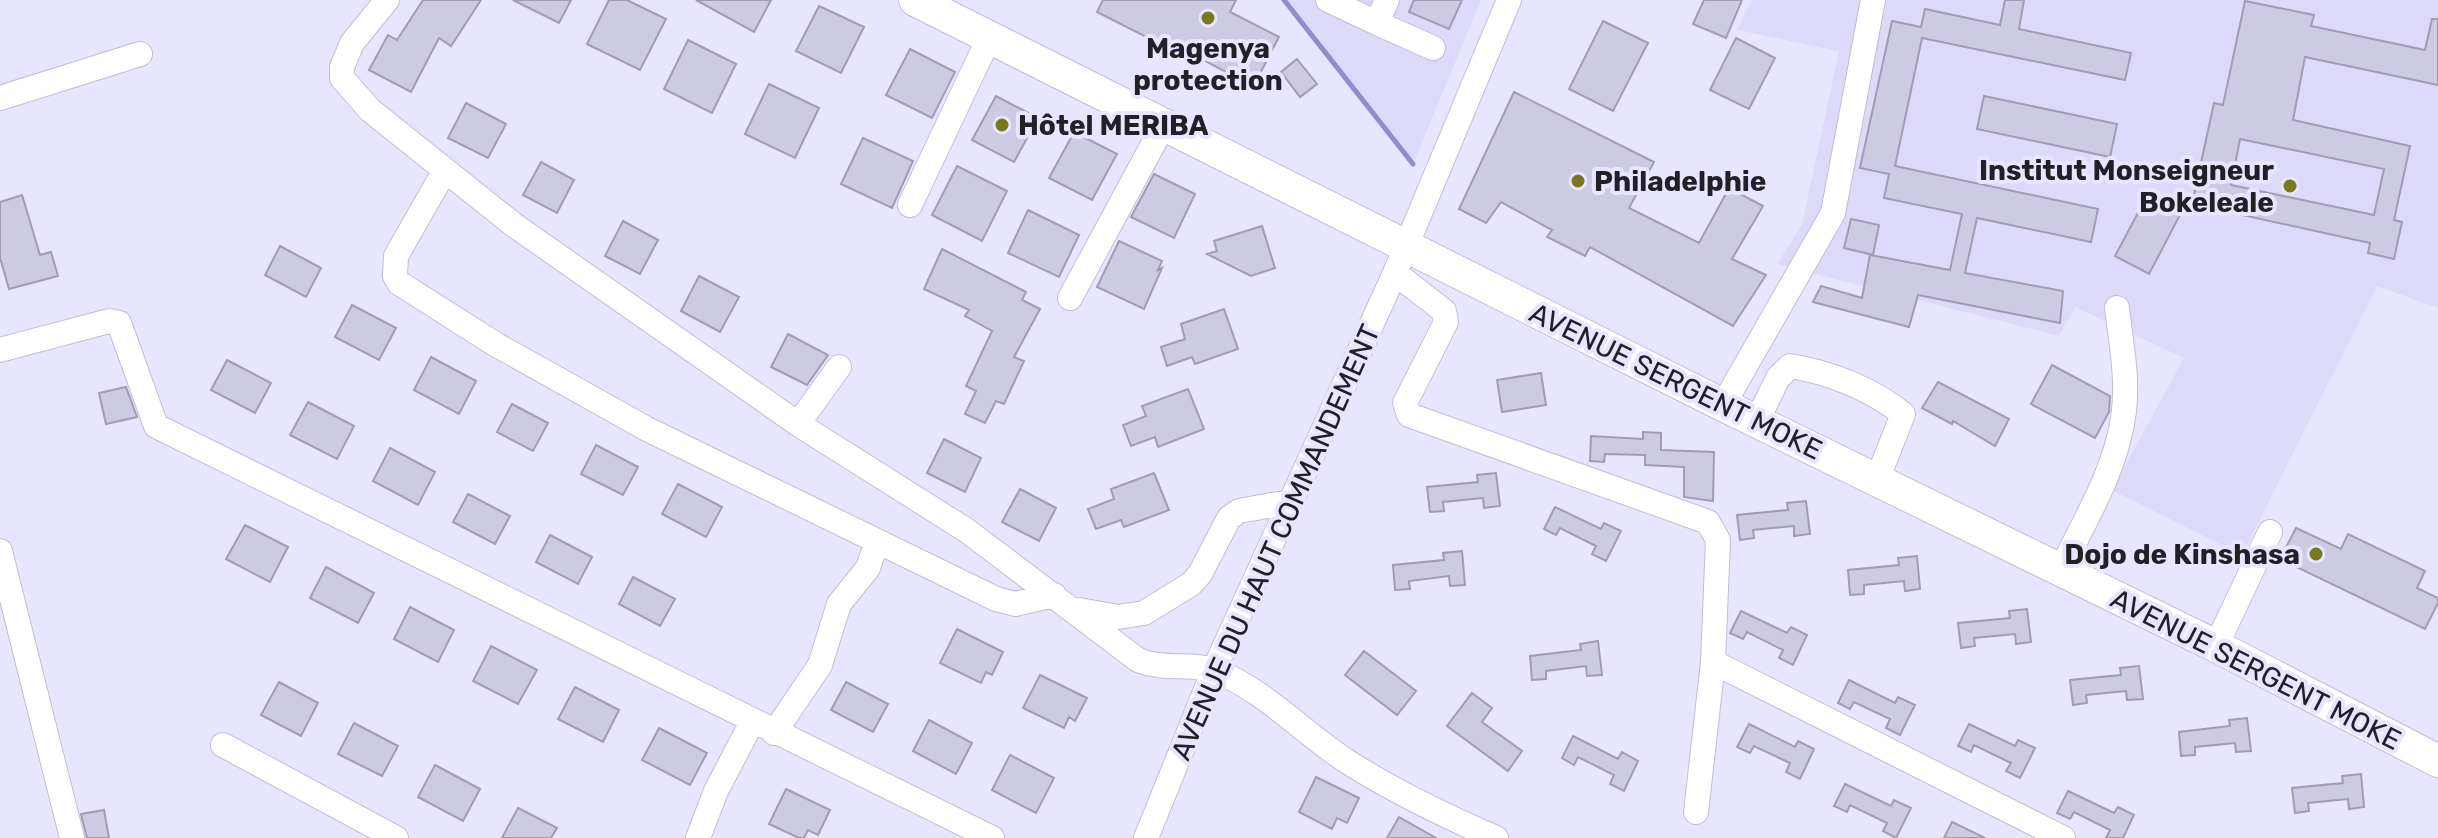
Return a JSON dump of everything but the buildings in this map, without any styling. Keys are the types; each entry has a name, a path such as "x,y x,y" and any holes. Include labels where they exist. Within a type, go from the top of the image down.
{"main road":[{"name":"AVENUE SERGENT MOKE","path":"915,0 1163,126 1400,259 1757,421 2216,646 2438,761"}],"street":[{"path":"387,0 352,43 342,67 342,78 353,94 444,172 798,424 966,530 1138,660 1157,668 1214,670 1290,717 1348,762 1422,806 1496,838"},
{"path":"1328,0 1382,11 1433,48"},
{"name":"AVENUE DU HAUT COMMANDEMENT","path":"1146,838 1214,670 1400,259 1509,0"},
{"path":"1723,405 1833,213 1873,0"},
{"path":"910,205 989,38"},
{"path":"0,98 140,54"},
{"path":"1070,298 1163,126"},
{"path":"444,172 396,256 395,276 399,283 502,348 647,429 1005,602 1063,602 1118,617 1144,613 1191,584 1200,574 1229,518 1239,511 1289,502"},
{"path":"1400,259 1444,311 1446,322 1405,403 1409,415 1695,516 1716,531 1713,662 1696,812"},
{"path":"2060,571 2111,465 2124,417 2124,360 2117,308"},
{"path":"0,350 109,321 119,323 156,426 992,838"},
{"path":"1757,421 1778,378 1790,366 1813,369 1885,399 1903,414 1877,480"},
{"path":"798,424 839,367"},
{"path":"2216,646 2270,532"},
{"path":"774,733 820,665 839,604 868,568 877,541"},
{"path":"0,551 70,827"},
{"path":"1713,662 2063,838"},
{"path":"698,838 716,791 752,722"},
{"path":"223,745 396,838"}],"shaded area":[{"path":"1284,0 1481,0 1413,164"},
{"path":"1752,0 2438,0 2438,308 2377,286 2242,555 2112,490 2184,358 2075,307 2059,336 1777,264 1802,225 1839,51 1737,30"}],"waterway":[{"path":"1284,0 1413,164"}],"place":[{"name":"Magenya protection","path":"1208,18"},
{"name":"Hôtel MERIBA","path":"1002,125"},
{"name":"Philadelphie","path":"1578,181"},
{"name":"Institut Monseigneur Bokeleale","path":"2290,186"},
{"name":"Dojo de Kinshasa","path":"2316,554"}]}
